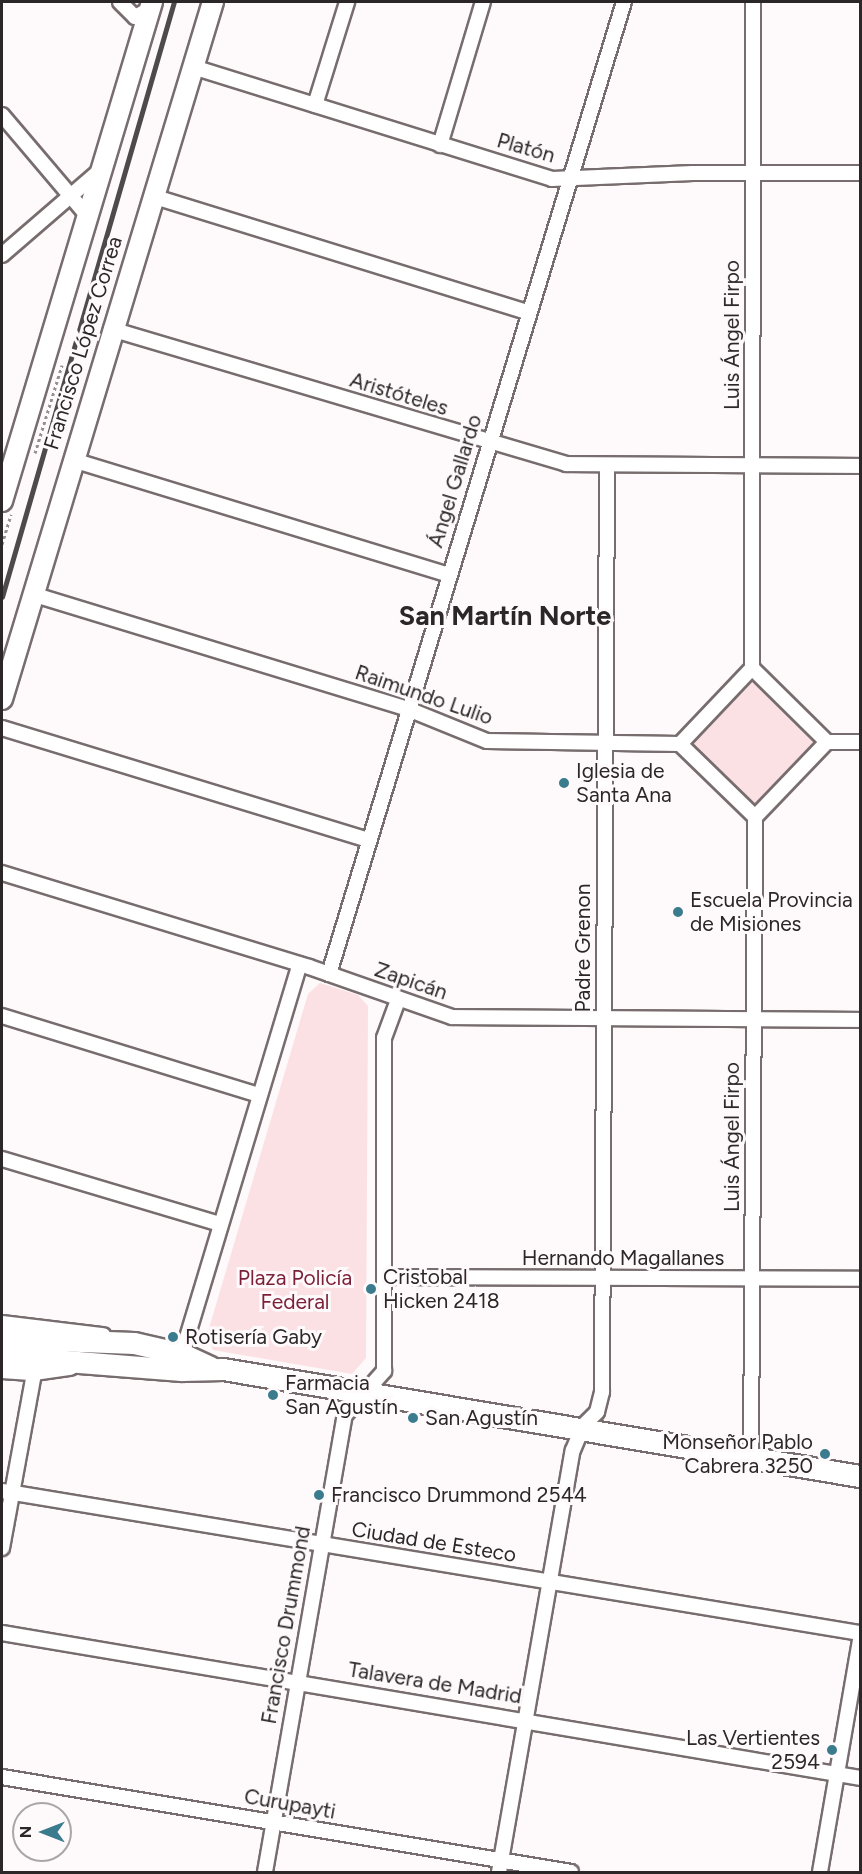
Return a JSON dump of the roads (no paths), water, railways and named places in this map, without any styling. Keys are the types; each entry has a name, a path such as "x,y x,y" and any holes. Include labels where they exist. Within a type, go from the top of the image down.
{"main road":[{"name":"Francisco López Correa","path":"2,699 111,329 213,2"},
{"name":"Francisco López Correa","path":"2,501 98,172 152,5"},
{"path":"2,1338 134,1343 182,1354 210,1367 368,1394 584,1426 861,1476"},
{"path":"2,1356 181,1370 210,1367"}],"street":[{"path":"120,2 135,17 152,5"},
{"path":"315,105 347,2"},
{"path":"440,145 483,2"},
{"name":"Ángel Gallardo","path":"329,974 448,575 571,181 624,2"},
{"name":"Luis Ángel Firpo","path":"752,668 753,2"},
{"name":"Platón","path":"194,67 552,179 571,181 753,173 861,173"},
{"path":"2,115 86,214"},
{"path":"2,255 98,172"},
{"path":"152,196 529,313"},
{"name":"Aristóteles","path":"111,329 489,444 566,464 861,466"},
{"path":"73,460 448,575"},
{"name":"Padre Grenon","path":"500,1867 573,1450 584,1426 597,1412 602,1392 607,465"},
{"name":"Raimundo Lulio","path":"32,594 408,709 479,740 605,745 680,744"},
{"path":"827,742 755,817 680,744 752,668 827,742 861,742"},
{"path":"2,728 369,840"},
{"name":"Luis Ángel Firpo","path":"751,1457 754,1280 752,1021 755,817"},
{"name":"Zapicán","path":"2,873 300,964 452,1017 861,1020"},
{"path":"182,1354 258,1095 300,964"},
{"name":"Francisco Drummond","path":"265,1872 345,1415 368,1394 384,1371 386,1277 384,1038 398,1000"},
{"path":"2,1016 258,1095"},
{"path":"2,1159 220,1224"},
{"name":"Hernando Magallanes","path":"386,1277 861,1280"},
{"path":"2,1323 87,1330 134,1343"},
{"path":"2,1371 34,1373 105,1363"},
{"path":"2,1548 6,1492 34,1373"},
{"name":"Ciudad de Esteco","path":"6,1492 861,1633"},
{"name":"Talavera de Madrid","path":"2,1633 861,1778"},
{"path":"820,1872 861,1640"},
{"name":"Curupayti","path":"2,1777 273,1823 500,1867 571,1872"}],"railway":[{"path":"2,597 174,2"}],"place":[{"name":"Iglesia de Santa Ana","path":"564,783"},
{"name":"Escuela Provincia de Misiones","path":"678,912"},
{"name":"Cristobal Hicken 2418","path":"371,1289"},
{"name":"Rotisería Gaby","path":"173,1337"},
{"name":"Farmacia San Agustín","path":"273,1395"},
{"name":"San Agustín","path":"413,1418"},
{"name":"Monseñor Pablo Cabrera 3250","path":"825,1454"},
{"name":"Francisco Drummond 2544","path":"319,1495"},
{"name":"Las Vertientes 2594","path":"832,1750"}],"district":[{"name":"San Martín Norte","path":"505,616"}],"park label":[{"name":"Plaza Policía Federal","path":"295,1290"}]}
